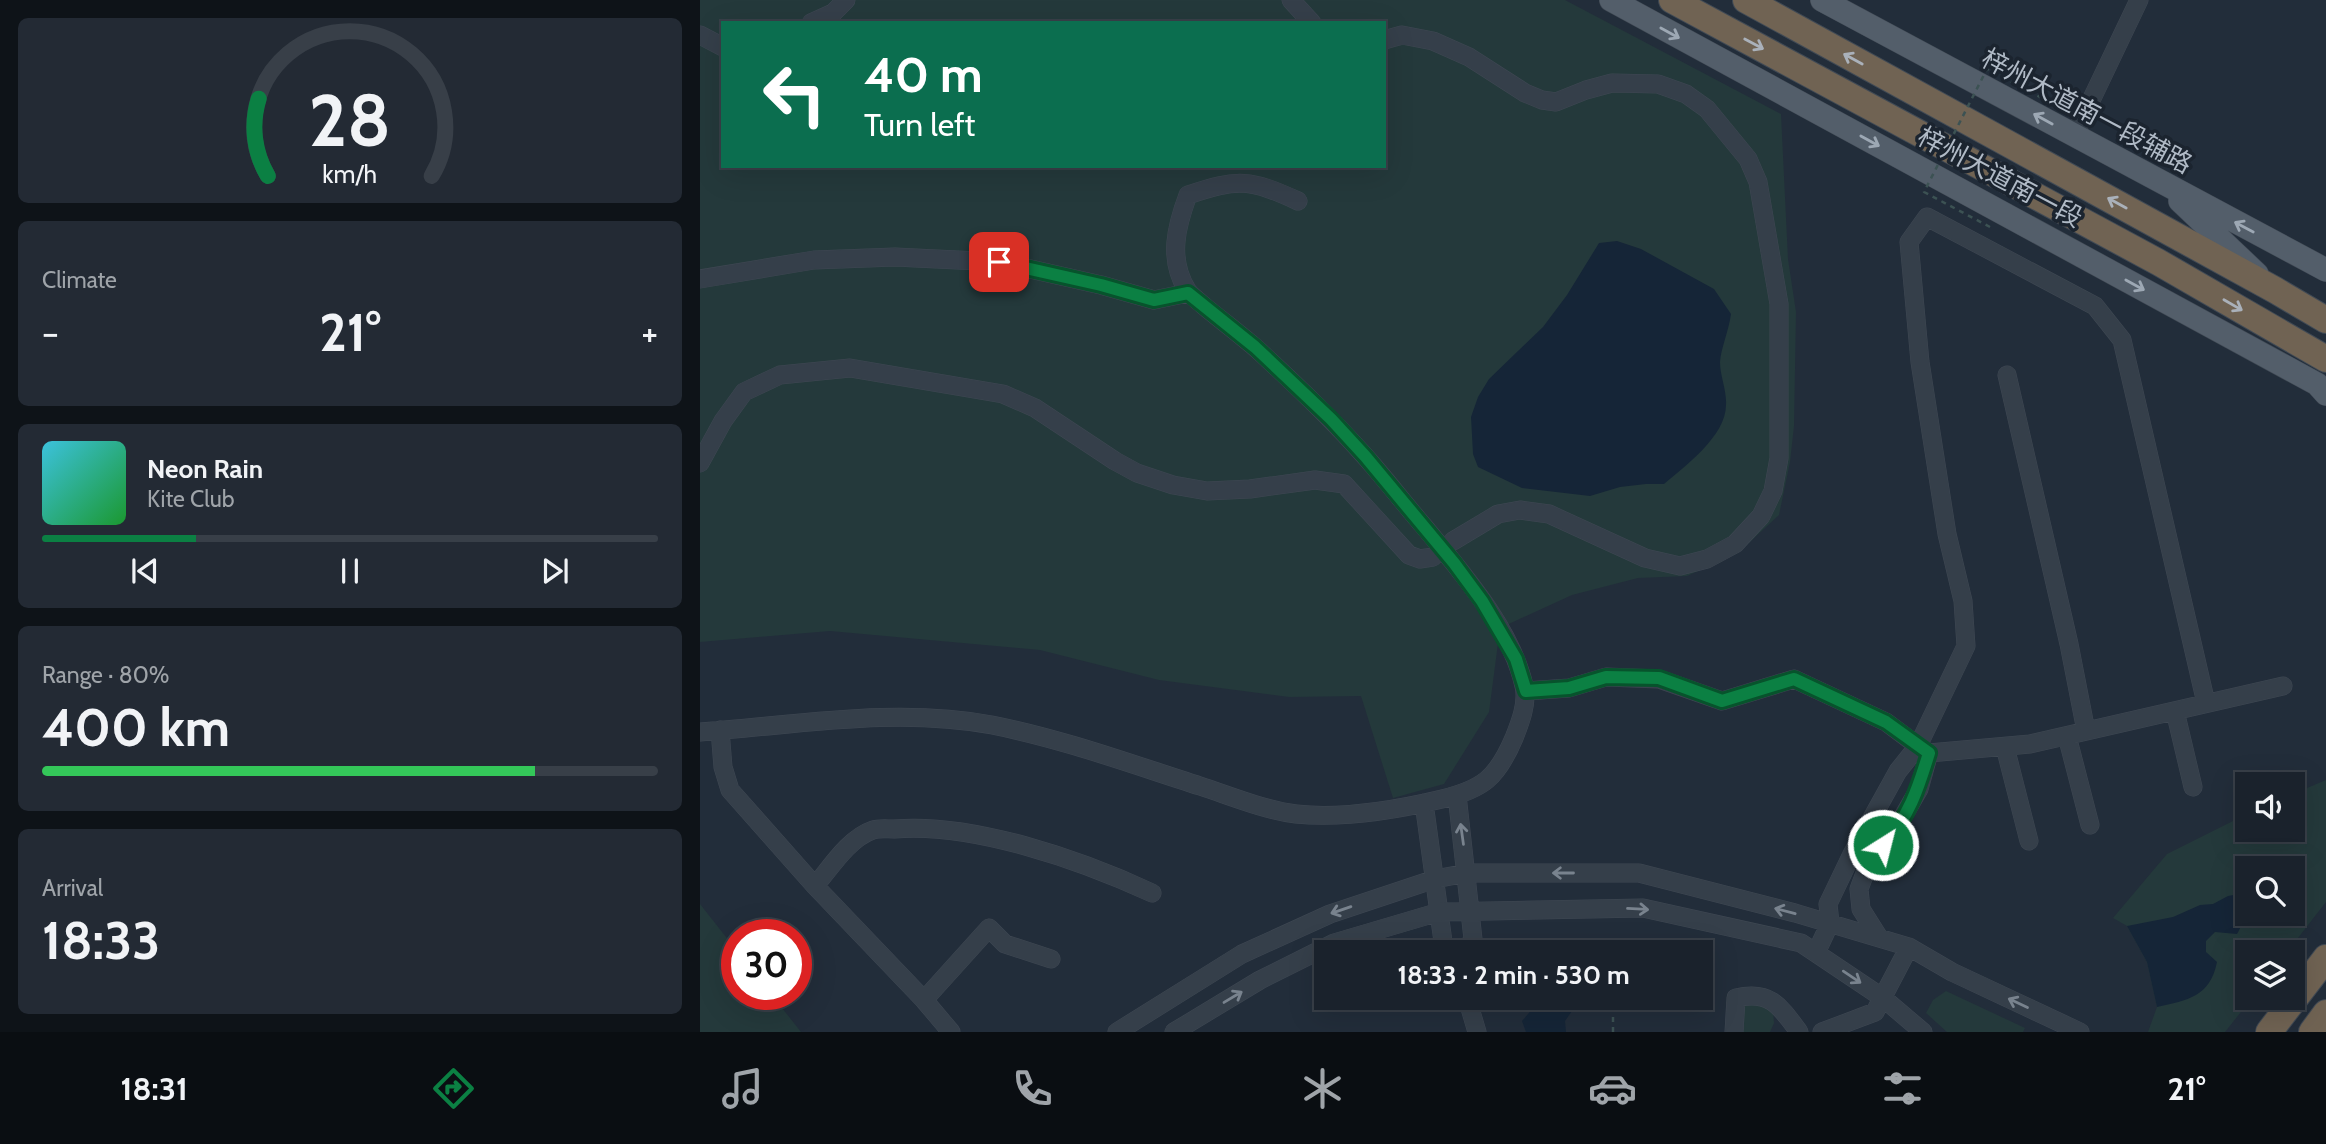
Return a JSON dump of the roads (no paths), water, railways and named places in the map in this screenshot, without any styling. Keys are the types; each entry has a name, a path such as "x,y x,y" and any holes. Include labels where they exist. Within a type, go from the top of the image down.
{"highway":[{"name":"梓州大道南一段","path":"1672,0 2158,262 2326,359"},
{"name":"梓州大道南一段","path":"1746,0 2326,320"},
{"path":"2269,1032 2326,958"},
{"path":"2312,1032 2326,1013"}],"main road":[{"path":"1611,0 2317,384 2326,394"},
{"name":"梓州大道南一段辅路","path":"1822,0 2326,270"},
{"path":"2159,181 2275,290"},
{"path":"2058,242 2158,262 2208,325"}],"street":[{"path":"815,21 833,13 846,0"},
{"path":"1290,0 1310,21"},
{"path":"2074,136 2139,0"},
{"path":"700,35 721,46"},
{"path":"1386,39 1402,35 1433,41 1469,57 1525,93 1542,100 1556,102 1612,83 1658,84 1686,94 1707,109 1748,159 1758,182 1779,304 1779,458 1773,491 1761,516 1735,544 1707,559 1680,566 1645,558 1549,514 1520,510 1498,514 1453,541"},
{"path":"700,732 887,717 942,719 990,725 1047,738 1253,804 1294,814 1340,815 1424,803 1457,795 1488,782 1521,721 1526,691 1516,659 1482,601 1454,563 1331,419 1255,347 1188,293 1174,256 1178,222 1188,195 1224,183 1262,185 1298,201"},
{"path":"1878,936 1861,909 1859,888 1871,858 1895,832 1919,789 1923,750 1966,646 1963,601 1947,534 1920,362 1909,242 1927,217 2095,306 2122,340 2206,704"},
{"path":"700,279 814,260 895,257 999,262 1154,300 1188,293"},
{"path":"700,463 723,421 744,392 780,375 850,368 1003,394 1035,408 1137,473 1172,485 1207,491 1250,489 1315,480 1344,484 1409,555 1420,559 1433,557"},
{"path":"2007,375 2066,631 2086,731"},
{"path":"1526,691 1569,688 1606,677 1659,678 1722,701 1794,679 1886,722 1923,750"},
{"path":"1816,953 1829,923 1828,904 1852,854 1898,771 1923,750 2030,744 2283,686"},
{"path":"2175,711 2193,787"},
{"path":"720,730 723,767 730,790 951,1032"},
{"path":"2067,736 2090,825"},
{"path":"2005,747 2029,841"},
{"path":"1457,795 1472,940"},
{"path":"1424,803 1443,940"},
{"path":"1880,804 1892,806 1902,820"},
{"path":"815,886 850,844 872,830 912,827 992,838 1110,873 1152,893"},
{"path":"1117,1032 1242,954 1330,914 1434,879 1467,873 1639,873 1878,936 1909,947 1952,972 2080,1032"},
{"path":"1174,1032 1260,980 1334,943 1439,912 1643,908 1801,943 1883,998 1923,1032"},
{"path":"924,1000 989,928 1005,944 1051,959"},
{"path":"1822,1032 1875,1013 1909,947"},
{"path":"1734,1032 1736,998 1751,994 1761,995 1772,1001 1799,1032"},
{"path":"1471,1010 1477,1032"}],"water":[{"path":"1617,241 1641,249 1714,289 1731,314 1720,362 1726,405 1719,428 1703,449 1664,484 1620,487 1590,496 1522,488 1478,467 1473,454 1471,417 1478,397 1489,379 1543,327 1567,295 1599,243"},
{"path":"2235,895 2235,926 2241,926 2237,934 2215,932 2206,941 2206,952 2217,962 2209,983 2188,999 2157,1007 2147,962 2127,926 2173,917 2200,905 2213,904"},
{"path":"1532,1010 1572,1011 1565,1021 1566,1032 1526,1032 1522,1021"}]}
